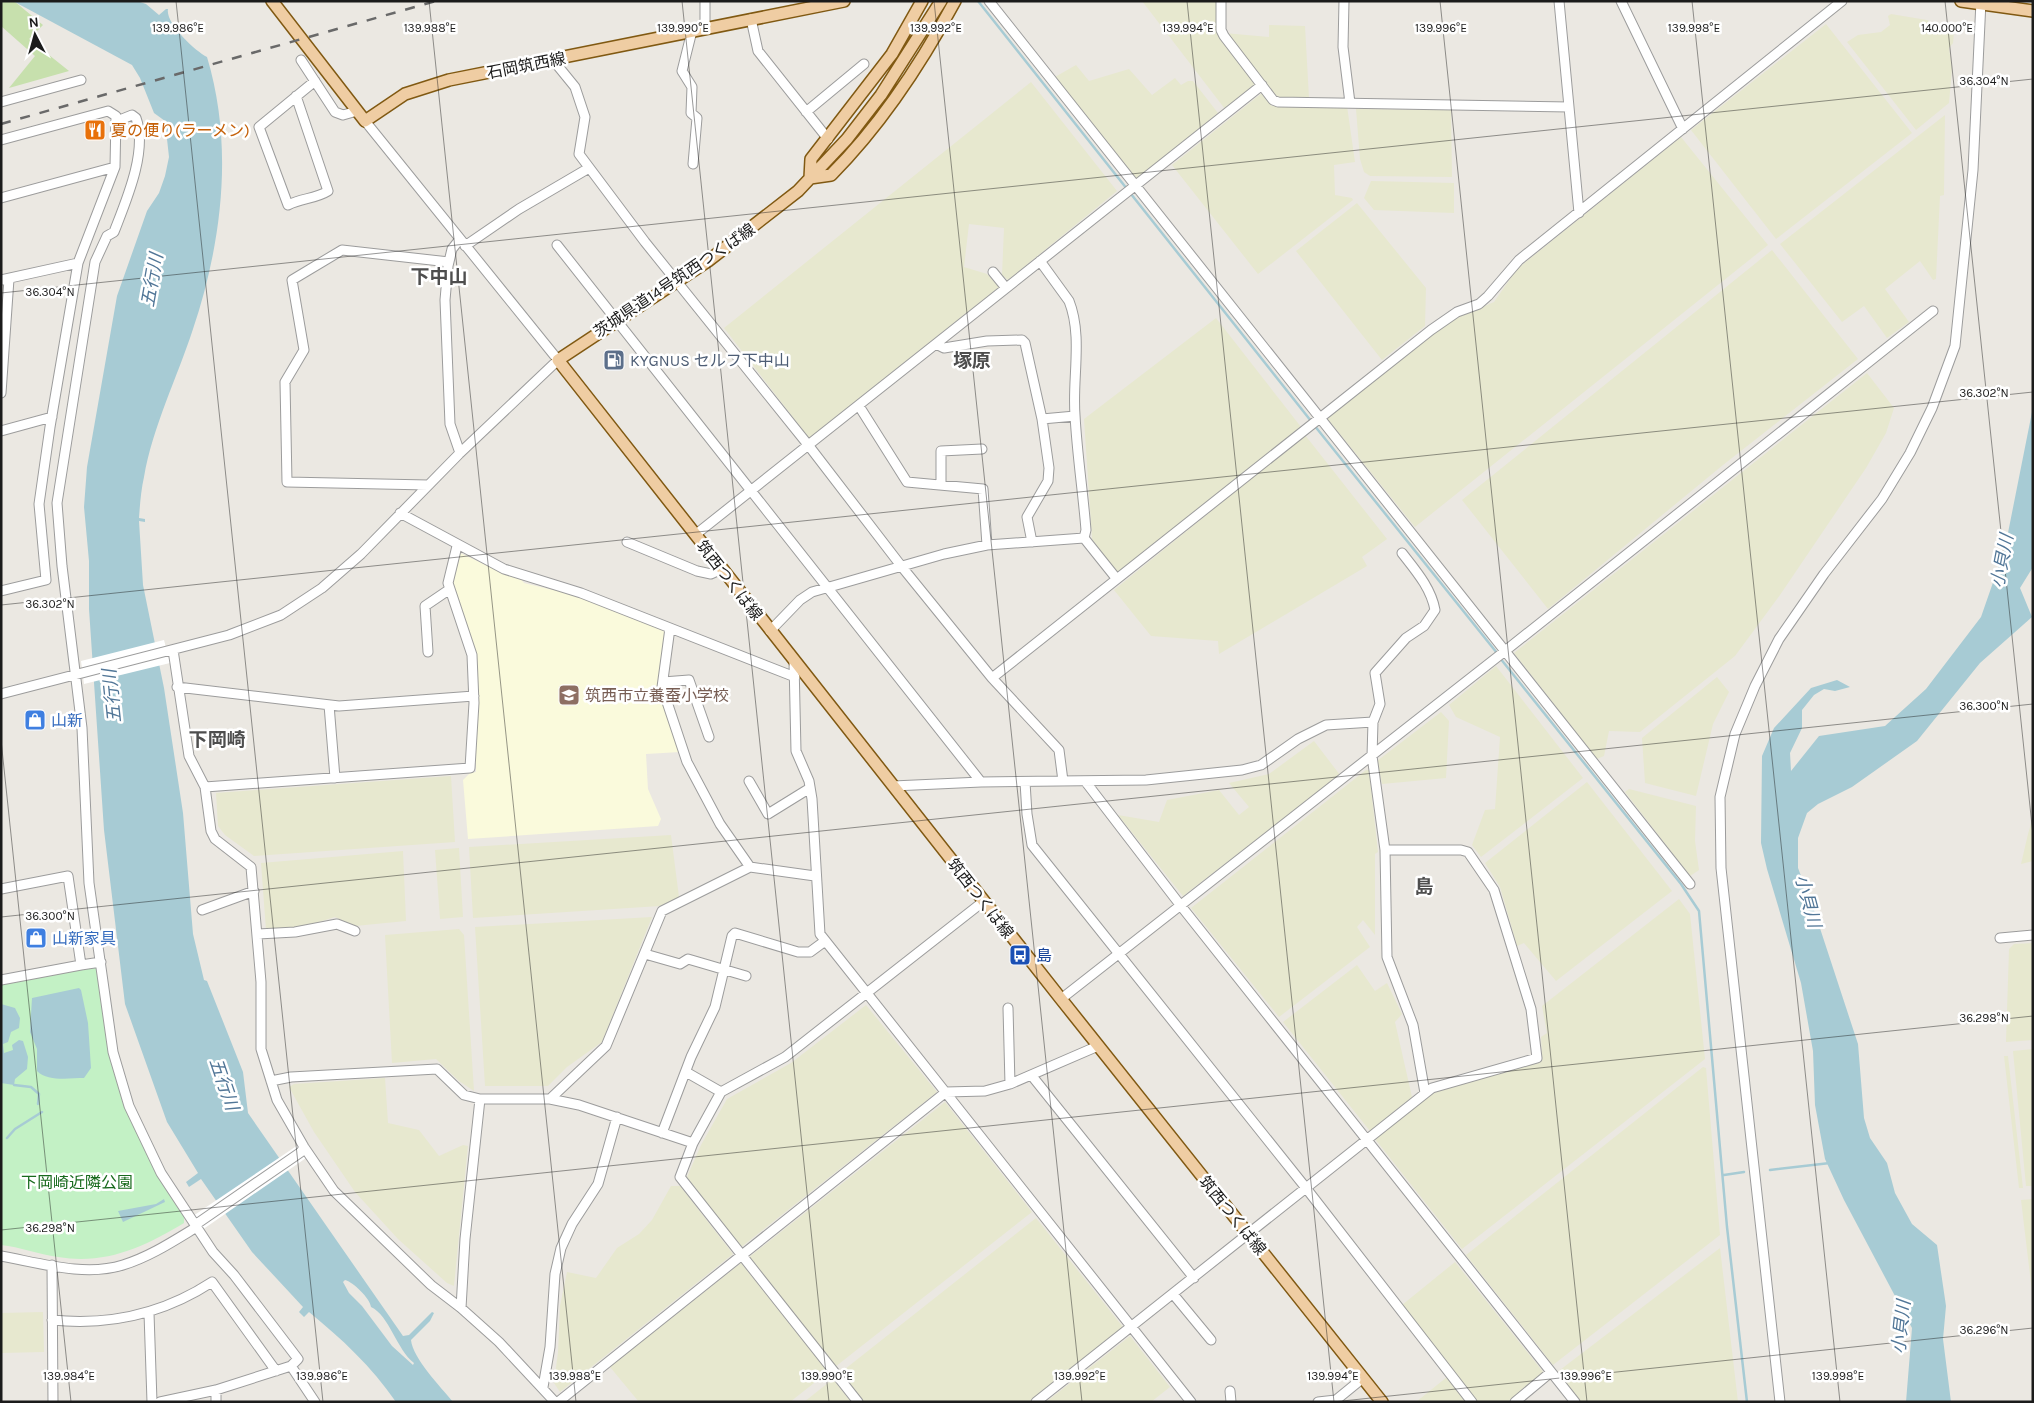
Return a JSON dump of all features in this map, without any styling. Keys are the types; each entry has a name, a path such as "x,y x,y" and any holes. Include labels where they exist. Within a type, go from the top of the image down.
{"main road":[{"path":"272,1 365,121"},
{"path":"922,1 892,54 812,159 810,178 831,175 885,114 932,44 955,1"},
{"name":"茨城県道14号筑西つくば線","path":"558,360 734,242 810,178 846,139 881,95 940,1"},
{"path":"1961,1 2033,11"},
{"name":"石岡筑西線","path":"365,121 387,104 425,86 692,30 840,2"},
{"name":"筑西つくば線","path":"558,360 794,662 1382,1402"}],"street":[{"path":"705,1 705,28"},
{"path":"989,1 1130,190 1501,654 1690,884"},
{"path":"1221,1 1221,30 1224,36 1273,100 1278,102 1569,106"},
{"path":"1344,1 1343,47 1350,103"},
{"path":"1559,1 1579,213"},
{"path":"1621,1 1683,129"},
{"path":"992,678 1447,318 1483,300 1518,260 1842,1"},
{"path":"1780,1402 1721,868 1720,798 1735,734 1755,686 1775,647 1824,574 1882,499 1910,453 1932,408 1954,346 1972,170 1981,3"},
{"path":"751,19 758,52 828,139"},
{"path":"692,30 682,71 692,87 690,113 697,118 693,164"},
{"path":"301,60 335,112 343,115 357,111"},
{"path":"553,60 574,87 585,117 578,154 677,282 809,446 902,567 992,678 1059,750 1063,781"},
{"path":"806,112 864,64"},
{"path":"1,102 81,80"},
{"path":"296,96 328,191 318,197 302,198 288,205 259,127 296,96 315,81"},
{"path":"695,535 1262,85"},
{"path":"1,140 108,111 116,116 115,167 80,259 58,426 57,503 62,566 79,674 86,778 88,883 114,1052 129,1106 161,1173 197,1225 298,1359 291,1366 216,1390 160,1402"},
{"path":"1,591 46,580 39,504 96,260 107,236 114,232 136,171 138,137 136,118 132,115 117,121"},
{"path":"1,694 170,651 255,626 304,600 361,554 460,453 558,360 365,121"},
{"path":"1,198 115,167"},
{"path":"460,453 450,424 445,300 452,248 589,168"},
{"path":"556,245 981,782"},
{"path":"428,485 287,482 285,382 304,350 292,280 342,250 449,262"},
{"path":"1,393 5,280 80,259 96,260"},
{"path":"1040,261 1072,308 1075,332 1075,416 1086,530 1084,538"},
{"path":"993,272 1006,288"},
{"path":"1061,999 1372,756 1933,311"},
{"path":"936,344 944,348 987,341 1022,340 1028,349 1042,419 1049,468 1048,481 1027,518 1032,542"},
{"path":"859,406 907,482 983,488 988,545"},
{"path":"1042,419 1075,416"},
{"path":"1,432 58,426"},
{"path":"941,485 941,451 982,449"},
{"path":"400,513 457,546 504,569 581,593 795,677"},
{"path":"1084,538 1116,578"},
{"path":"770,631 800,600 812,592 944,554 988,545 1084,538"},
{"path":"627,542 697,571 711,574 722,569"},
{"path":"204,787 470,768 474,696 472,655 448,583 457,546"},
{"path":"1402,553 1423,580 1432,598 1435,610 1424,626 1406,638 1375,673 1380,704 1372,722 1372,756 1385,850 1387,957 1414,1025 1425,1093"},
{"path":"428,652 425,606 450,589"},
{"path":"670,628 662,687 687,762 720,824 750,867"},
{"path":"170,651 189,756 204,787 211,831 214,839 251,867 261,982 261,1049 277,1100 303,1150 334,1191 431,1285 461,1308 543,1387 556,1402 946,1092 985,1090 1010,1084 1098,1046"},
{"path":"794,662 796,751 810,788 820,934 1191,1402"},
{"path":"663,682 689,680 709,737"},
{"path":"178,687 339,706 474,696"},
{"path":"329,705 335,778"},
{"path":"893,786 981,782 1146,780 1242,770 1261,765 1298,739 1326,725 1372,722"},
{"path":"749,781 768,814 810,788"},
{"path":"1085,781 1181,906 1575,1402"},
{"path":"1025,782 1027,814 1032,845 1306,1188 1472,1402"},
{"path":"1036,1402 1432,1088 1537,1058 1531,1009 1494,890 1468,852 1461,850 1385,850"},
{"path":"550,1099 606,1046 662,911 750,867 815,876"},
{"path":"1,889 68,876 81,965"},
{"path":"202,910 254,890"},
{"path":"858,1402 680,1177 693,1143 721,1092 785,1057 984,900"},
{"path":"258,934 295,932 337,924 355,931"},
{"path":"662,1133 690,1057 715,1008 732,936 736,933 798,952 810,952 825,941"},
{"path":"2000,938 2033,936"},
{"path":"645,954 680,964 688,959 746,976"},
{"path":"1,980 101,962"},
{"path":"1008,1008 1010,1084"},
{"path":"270,1081 291,1077 438,1069 464,1095 480,1099 550,1099 579,1105 693,1143"},
{"path":"686,1072 721,1092"},
{"path":"1032,1076 1194,1278"},
{"path":"461,1308 465,1239 480,1099"},
{"path":"543,1387 550,1347 555,1274 561,1248 572,1224 598,1184 617,1117"},
{"path":"1,1256 78,1269 106,1269 122,1266 148,1256 197,1225 303,1150"},
{"path":"52,1265 53,1402"},
{"path":"52,1320 80,1323 121,1320 149,1313 192,1295 212,1282 276,1371"},
{"path":"1173,1294 1211,1340"},
{"path":"149,1313 152,1402"},
{"path":"291,1366 315,1402"},
{"path":"1515,1402 1551,1372"},
{"path":"1318,1402 1336,1400 1363,1378"},
{"path":"216,1390 216,1402"},
{"path":"1230,1391 1231,1402"}],"shaded area":[{"path":"1142,1 1216,1 1217,34 1257,84 1225,109"},
{"path":"1891,14 1927,20 1954,33 1953,43 1949,48 1952,69 1949,103 1916,130 1847,42 1858,35 1881,32 1890,25 1888,16"},
{"path":"1826,24 1912,133 1776,239 1691,130"},
{"path":"1269,25 1305,26 1309,98 1282,98 1274,95 1224,33 1269,37"},
{"path":"1076,65 1089,81 1129,69 1152,95 1175,78 1181,85 1188,81 1193,81 1218,113 1137,179 1055,77"},
{"path":"1031,82 1117,191 1008,280 1002,275 1004,228 969,224 964,267 987,274 999,287 809,438 724,328"},
{"path":"1262,93 1272,106 1347,106 1355,162 1334,165 1335,195 1352,198 1353,200 1258,274 1172,165"},
{"path":"1356,109 1451,110 1452,177 1370,176 1364,172 1360,159"},
{"path":"1945,115 1944,195 1940,196 1936,279 1933,280 1920,261 1885,289 1909,322 1887,338 1864,306 1842,322 1780,244"},
{"path":"1681,137 1768,245 1415,527 1327,418 1450,321 1494,302 1517,269"},
{"path":"1371,181 1454,183 1454,213 1374,210 1364,198"},
{"path":"1357,203 1426,288 1425,326 1382,360 1296,251"},
{"path":"1772,250 1858,359 1723,465 1548,609 1462,500"},
{"path":"1216,318 1301,427 1117,573 1092,539 1084,419"},
{"path":"1867,373 1894,408 1886,433 1866,468 1780,595 1735,656 1640,732 1609,731 1604,756 1597,759 1514,653"},
{"path":"1305,435 1387,539 1362,557 1367,566 1219,654 1218,641 1151,636 1114,590"},
{"name":"筑西市立養蚕小学校","path":"460,553 509,576 521,579 524,583 580,596 663,630 665,634 658,689 680,752 646,754 648,789 661,819 658,826 468,839 463,780 470,773 476,772 476,763 473,763 478,700 453,585"},
{"path":"1496,666 1583,778 1481,857 1472,845 1485,810 1495,809 1500,737 1456,717 1449,705"},
{"path":"1717,677 1729,692 1713,724 1696,796 1645,783 1642,738"},
{"path":"1441,712 1449,721 1446,778 1382,784 1377,761"},
{"path":"1314,741 1340,775 1183,896 1118,815 1159,822 1167,800 1219,790 1239,815 1249,807 1229,783 1269,774"},
{"path":"1366,770 1369,770 1378,852 1375,854 1375,935 1363,920 1357,927 1370,947 1279,1017 1191,908"},
{"path":"451,776 455,842 254,856 225,835 218,826 216,793"},
{"path":"1587,782 1672,891 1556,981 1524,943 1517,946 1500,887 1485,863"},
{"path":"1629,789 1696,806 1695,841 1699,870 1690,876 1625,792"},
{"path":"2033,817 2033,861 2021,864 2028,834"},
{"path":"671,835 679,897 660,906 473,918 469,847"},
{"path":"459,848 463,917 440,919 435,850"},
{"path":"403,851 406,921 355,926 335,917 299,928 266,930 261,863"},
{"path":"1679,899 1690,914 1705,1059 1462,1249 1375,1139 1430,1094 1542,1061 1541,1037 1547,1033 1542,1006"},
{"path":"652,917 602,1042 567,1067 548,1086 485,1086 475,927"},
{"path":"459,929 464,935 474,1091 459,1081 436,1059 392,1063 385,935"},
{"path":"2033,943 2033,1040 2006,1042 2009,949 2014,944"},
{"path":"1357,965 1375,991 1387,983 1402,1014 1395,1022 1412,1097 1370,1131 1283,1022"},
{"path":"866,1005 937,1092 740,1248 687,1177 701,1145 727,1099 791,1063"},
{"path":"2033,1049 2033,1186 2026,1186 2013,1051"},
{"path":"2004,1056 2008,1056 2023,1188 2019,1188"},
{"path":"1703,1067 1706,1068 1720,1235 1553,1365 1466,1255"},
{"path":"385,1078 388,1123 419,1130 439,1156 463,1145 468,1146 454,1286 447,1283 398,1239 355,1192 314,1132 289,1087 294,1084"},
{"path":"945,1102 1032,1212 835,1367 748,1258"},
{"path":"671,1186 680,1186 733,1254 560,1392 554,1383 558,1352 560,1306 567,1272 596,1278 617,1248 639,1234 652,1220"},
{"path":"2033,1199 2033,1300 2021,1200"},
{"path":"1036,1218 1123,1327 1029,1402 862,1402 840,1373"},
{"path":"1720,1248 1738,1402 1579,1402 1556,1373"},
{"path":"1455,1262 1544,1373 1507,1402 1478,1402 1402,1305"},
{"path":"741,1263 828,1372 790,1402 639,1402 610,1367"},
{"path":"43,1312 44,1352 1,1353 1,1313"},
{"path":"1130,1336 1170,1387 1151,1402 1046,1402"},
{"path":"1447,1377 1467,1402 1416,1402"},
{"path":"833,1379 851,1402 804,1402"}],"green space":[{"path":"1,1 14,1 43,25 29,39 69,71 9,88 35,56 1,26"},
{"name":"下岡崎近隣公園","path":"96,966 100,971 111,1051 160,1179 184,1216 184,1223 154,1240 124,1252 92,1258 58,1257 1,1245 1,984"}],"water":[{"name":"五行川","path":"13,1 137,1 146,4 159,15 168,9 168,15 176,29 195,49 207,57 215,91 222,159 221,194 211,263 193,329 153,439 143,482 139,518 145,519 145,522 139,521 143,585 164,688 183,813 193,934 204,980 207,981 243,1072 248,1113 403,1336 409,1335 432,1312 434,1313 430,1321 411,1340 413,1348 422,1364 453,1402 396,1402 377,1377 333,1332 309,1312 304,1317 299,1312 303,1307 252,1252 201,1179 189,1187 186,1182 198,1173 167,1122 125,1004 104,830 89,609 89,561 84,507 87,467 117,296 147,211 159,193 169,157 165,121 154,113 140,78 132,65","holes":["345,1280 361,1291 368,1299 371,1307 383,1317 403,1350 414,1363 413,1365 392,1346 362,1306 349,1293 343,1282"]},
{"name":"小貝川","path":"2033,407 2033,567 2020,588 2032,617 1980,663 1917,741 1852,787 1818,804 1807,813 1798,838 1798,868 1814,910 1858,1044 1864,1118 1870,1138 1887,1163 1895,1193 1912,1224 1937,1245 1946,1306 1943,1339 1951,1402 1906,1402 1912,1328 1844,1200 1825,1159 1815,1105 1813,1051 1801,983 1761,843 1762,756 1774,728 1811,688 1837,680 1850,687 1835,691 1824,689 1814,695 1802,710 1802,728 1790,753 1791,771 1819,736 1885,726 1926,689 1981,617 2005,548"},
{"path":"79,988 88,1023 91,1068 84,1078 59,1079 47,1077 37,1071 37,1049 30,1032 32,998"},
{"path":"1,1004 15,1008 20,1018 19,1028 11,1032 8,1042 3,1044 4,1053 13,1050 12,1045 19,1040 23,1041 28,1057 27,1069 15,1079 14,1085 1,1083"},
{"path":"164,1199 165,1202 123,1222 118,1211 156,1204"}],"pier":[{"path":"164,640 170,663 84,684 81,661"},
{"path":"298,1145 306,1158 202,1230 193,1216"}],"waterway":[{"path":"978,1 1311,421"},
{"path":"1314,425 1497,653"},
{"path":"1500,658 1681,884 1699,911 1727,1227 1747,1402"},
{"path":"14,1085 31,1087 39,1094 38,1104"},
{"path":"7,1138 15,1129 42,1112"},
{"path":"1770,1170 1830,1163"},
{"path":"1724,1175 1744,1172"}],"railway":[{"path":"1,124 436,1"}],"place":[{"name":"夏の便り(ラーメン)","path":"95,130"},
{"name":"KYGNUS セルフ下中山","path":"614,360"},
{"name":"筑西市立養蚕小学校","path":"569,695"},
{"name":"山新","path":"35,720"},
{"name":"山新家具","path":"36,938"},
{"name":"島","path":"1020,955"}],"district":[{"name":"下中山","path":"439,276"},
{"name":"塚原","path":"972,360"},
{"name":"下岡崎","path":"217,739"},
{"name":"島","path":"1424,886"}]}
